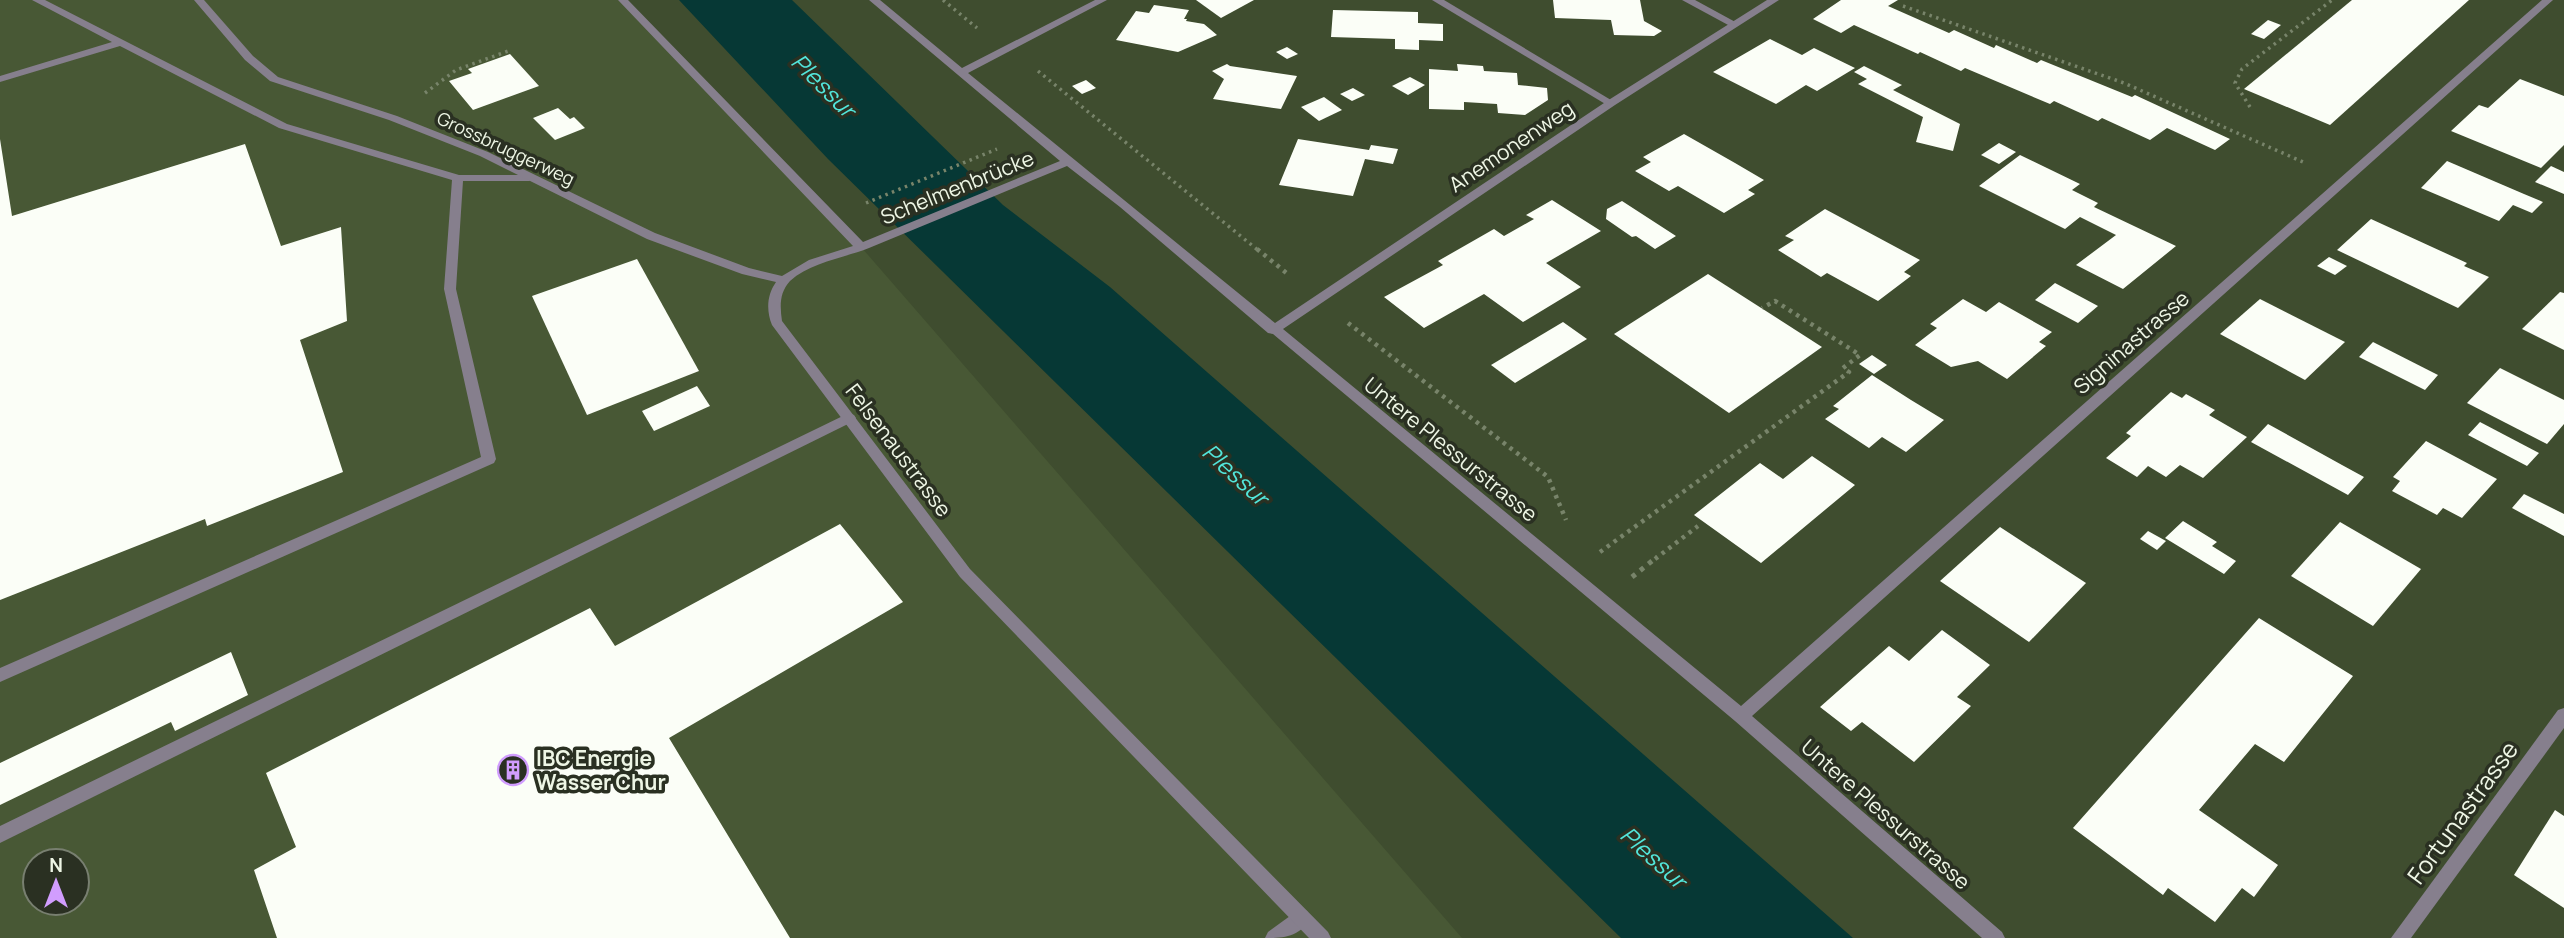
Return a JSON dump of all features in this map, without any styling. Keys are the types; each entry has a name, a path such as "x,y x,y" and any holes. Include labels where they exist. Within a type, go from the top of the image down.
{"street":[{"path":"37,0 283,126 458,178 529,178"},
{"name":"Grossbruggerweg","path":"199,0 249,58 274,79 393,118 484,154 652,236 746,271 783,280"},
{"path":"623,0 861,247 799,269 783,280"},
{"name":"Untere Plessurstrasse","path":"874,0 1741,716 1996,938"},
{"path":"962,72 1102,0"},
{"path":"1437,0 1611,103"},
{"path":"1687,0 1734,24"},
{"name":"Anemonenweg","path":"1273,330 1611,103 1774,0"},
{"name":"Signinastrasse","path":"1741,716 2548,0"},
{"path":"0,79 120,43"},
{"name":"Schelmenbrücke","path":"861,247 1067,162"},
{"path":"0,675 489,459 450,289 458,178"},
{"name":"Felsenaustrasse","path":"783,280 776,289 772,306 776,321 965,573 1322,938"},
{"path":"0,835 849,418"},
{"path":"0,667 24,664"},
{"name":"Fortunastrasse","path":"2400,938 2564,715"},
{"path":"1274,938 1301,917"}],"path":[{"path":"943,0 986,34"},
{"path":"2250,107 2235,83 2242,69 2332,0"},
{"path":"1903,6 2124,83 2303,162"},
{"path":"393,118 456,70 511,50"},
{"path":"859,206 973,158"},
{"path":"1603,560 1594,554 1849,372 1843,368 1860,355 1775,301 1762,308"},
{"path":"1628,580 1698,526"}],"shaded area":[{"path":"0,0 623,0 835,217 1462,938 0,938"}],"water":[{"name":"Plessur","path":"679,0 792,0 1003,205 1110,287 1853,938 1621,938 828,159"}],"building":[{"path":"1196,0 1254,0 1221,18"},
{"path":"1553,0 1640,0 1644,21 1662,31 1654,36 1614,35 1611,20 1555,18"},
{"path":"1841,0 1898,0 1888,6 1949,33 1954,30 1994,48 1996,45 2037,63 2041,60 2132,97 2135,95 2230,139 2215,150 2167,128 2150,140 2102,118 2098,121 2054,101 2050,104 1965,68 1961,71 1854,25 1841,33 1813,19"},
{"path":"2352,0 2469,0 2330,125 2244,89"},
{"path":"1154,5 1189,10 1184,19 1187,19 1186,21 1204,24 1217,35 1178,52 1116,40 1136,11 1149,13"},
{"path":"1333,10 1418,12 1418,23 1443,24 1443,41 1419,40 1419,50 1395,49 1395,39 1331,37"},
{"path":"2268,20 2281,25 2264,39 2251,34"},
{"path":"1770,39 1802,55 1814,48 1855,68 1817,91 1806,85 1776,104 1713,72"},
{"path":"1287,47 1298,54 1287,59 1276,52"},
{"path":"510,54 539,86 473,110 449,81 472,73 468,69"},
{"path":"1227,64 1297,76 1281,109 1213,99 1224,79 1212,71"},
{"path":"1457,64 1483,66 1484,71 1517,73 1518,85 1547,88 1548,100 1525,115 1498,113 1497,104 1464,102 1464,110 1429,109 1429,69 1458,71"},
{"path":"1864,66 1902,85 1893,90 1960,124 1953,151 1916,142 1923,117 1858,84 1867,79 1854,72"},
{"path":"1410,77 1425,85 1408,95 1392,86"},
{"path":"2520,79 2564,96 2564,145 2541,168 2451,131 2479,105 2488,108"},
{"path":"1086,80 1096,88 1082,94 1072,86"},
{"path":"1353,88 1365,95 1352,101 1340,94"},
{"path":"1324,97 1342,110 1319,121 1301,107"},
{"path":"558,108 570,119 574,117 585,128 555,140 533,118"},
{"path":"1684,134 1764,180 1748,190 1755,194 1724,213 1678,186 1669,191 1635,171 1651,162 1643,157"},
{"path":"0,139 12,216 245,144 281,246 341,227 347,321 300,340 343,472 207,526 205,519 0,600"},
{"path":"1298,139 1369,150 1371,145 1398,149 1393,164 1365,159 1353,196 1279,185"},
{"path":"1999,143 2016,152 1999,164 1981,155"},
{"path":"2020,155 2080,184 2072,190 2098,203 2094,207 2176,246 2123,289 2076,265 2116,235 2080,217 2065,229 1979,186"},
{"path":"2447,161 2543,202 2532,213 2513,205 2499,221 2421,188"},
{"path":"2551,166 2564,172 2564,194 2535,182"},
{"path":"1552,200 1601,231 1546,263 1581,287 1523,322 1484,294 1424,328 1384,297 1443,265 1438,261 1494,229 1504,236 1534,219 1526,215"},
{"path":"1622,201 1676,236 1655,249 1636,236 1632,237 1606,219 1607,209"},
{"path":"1825,209 1920,260 1904,272 1911,276 1878,301 1827,273 1821,277 1778,250 1794,240 1785,236"},
{"path":"2371,219 2467,263 2464,266 2489,277 2458,308 2337,250"},
{"path":"2329,257 2347,266 2335,275 2317,266"},
{"path":"637,259 699,371 587,415 532,296"},
{"path":"1708,274 1822,347 1729,413 1614,334"},
{"path":"2055,283 2098,306 2078,323 2035,300"},
{"path":"2560,292 2564,293 2564,350 2522,329"},
{"path":"1963,299 1986,312 1999,302 2052,332 2039,342 2046,346 2007,379 1978,361 1951,367 1915,345 1937,328 1930,324"},
{"path":"2260,299 2345,342 2305,380 2220,334"},
{"path":"1563,322 1587,339 1515,383 1491,365"},
{"path":"2373,342 2438,375 2425,390 2359,357"},
{"path":"1872,355 1887,365 1874,374 1859,364"},
{"path":"2500,368 2564,400 2564,424 2547,444 2467,403"},
{"path":"1872,375 1944,420 1906,452 1882,437 1869,448 1825,419 1839,409 1833,406"},
{"path":"697,386 710,406 654,431 642,411"},
{"path":"2171,392 2182,398 2186,394 2215,410 2209,415 2247,437 2203,478 2180,465 2166,477 2148,466 2137,477 2106,458 2131,436 2126,433"},
{"path":"2480,422 2539,453 2527,466 2468,435"},
{"path":"2268,424 2364,477 2348,495 2251,442"},
{"path":"2426,441 2497,479 2462,518 2443,508 2437,515 2392,491 2400,481 2393,477"},
{"path":"1812,456 1855,485 1761,563 1694,515 1760,463 1783,479"},
{"path":"2524,494 2564,514 2564,536 2512,508"},
{"path":"2183,521 2217,542 2212,546 2236,561 2224,574 2165,538"},
{"path":"2340,522 2421,569 2373,626 2291,576"},
{"name":"IBC Energie Wasser Chur","path":"840,524 903,602 669,738 790,938 277,938 254,870 296,847 266,773 590,608 615,646"},
{"path":"2000,527 2086,583 2029,642 1940,581"},
{"path":"2148,531 2166,541 2157,550 2140,539"},
{"path":"2259,618 2353,676 2284,762 2255,744 2199,810 2278,865 2254,897 2242,888 2215,922 2168,888 2163,895 2073,828"},
{"path":"1942,630 1990,665 1957,697 1971,706 1914,762 1862,722 1851,731 1820,707 1889,646 1909,661"},
{"path":"231,652 248,695 175,731 171,722 0,805 0,763"},
{"path":"2555,810 2564,816 2564,908 2514,875"}],"place":[{"name":"IBC Energie Wasser Chur","path":"513,770"}]}
